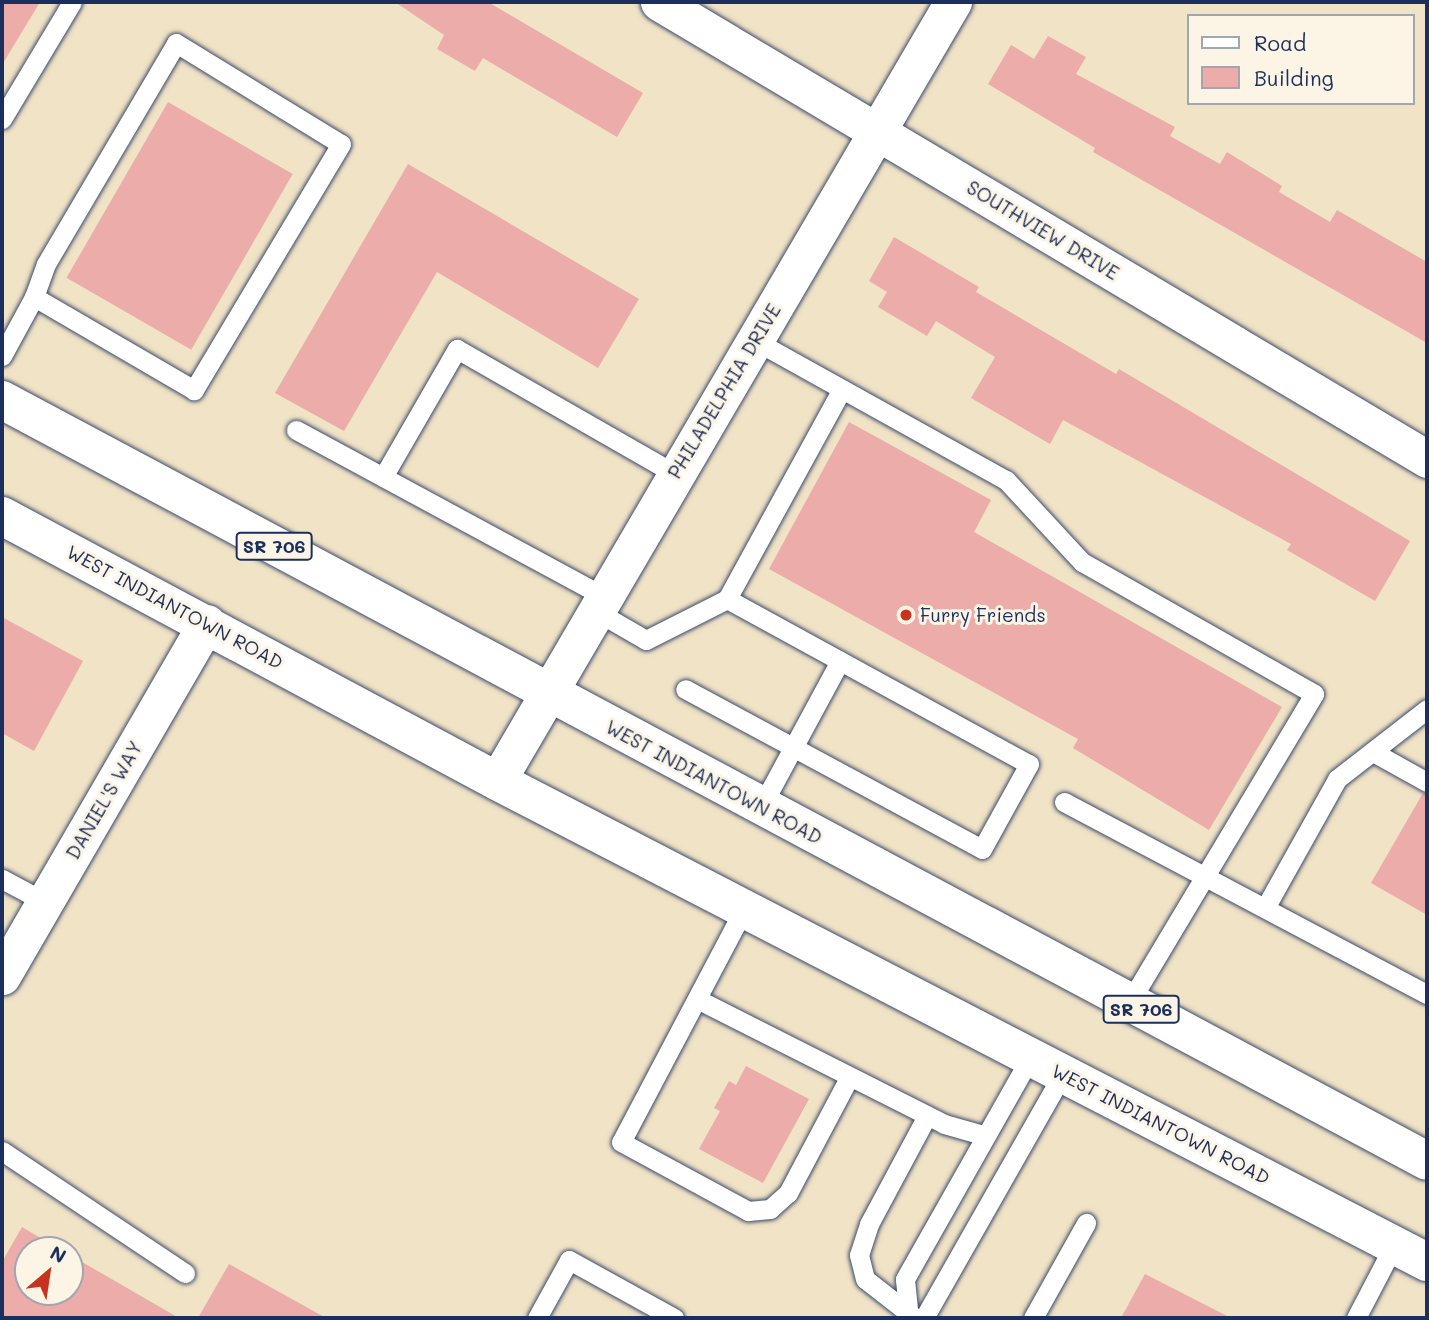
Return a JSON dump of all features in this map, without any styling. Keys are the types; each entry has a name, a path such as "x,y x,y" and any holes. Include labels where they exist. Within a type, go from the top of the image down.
{"main road":[{"name":"WEST INDIANTOWN ROAD","path":"2,400 1427,1161"},
{"name":"WEST INDIANTOWN ROAD","path":"2,516 207,623 497,781 1427,1262"}],"street":[{"name":"SOUTHVIEW DRIVE","path":"659,2 1427,459"},
{"name":"PHILADELPHIA DRIVE","path":"497,781 598,603 953,2"},
{"name":"DANIEL'S WAY","path":"2,976 207,623"}],"lane":[{"path":"2,119 72,2"},
{"path":"2,356 34,297 46,264 176,43 341,145 194,390 34,297"},
{"path":"754,340 1006,480 1082,562 1314,695 1129,1003"},
{"path":"383,477 457,348 674,474"},
{"path":"296,430 383,477 598,603 646,640 727,600 842,389"},
{"path":"685,689 982,849 1029,764 727,600"},
{"path":"761,807 840,661"},
{"path":"1265,908 1338,779 1427,709"},
{"path":"1373,752 1427,782"},
{"path":"1064,802 1427,994"},
{"path":"2,878 45,902"},
{"path":"744,909 621,1142 748,1211 771,1209 788,1193 849,1078"},
{"path":"696,999 927,1116 984,1135"},
{"path":"915,1318 905,1279 984,1135 1047,1065"},
{"path":"915,1318 1047,1065"},
{"path":"915,1318 865,1279 859,1255 869,1224 927,1116"},
{"path":"2,1152 185,1273"},
{"path":"1033,1318 1086,1223"},
{"path":"1356,1318 1394,1245"},
{"path":"537,1318 569,1260 674,1318"}],"building":[{"path":"2,2 40,2 2,65"},
{"path":"395,2 488,2 643,93 617,137 483,58 475,71 437,49 444,35"},
{"path":"1048,36 1086,57 1076,74 1175,127 1170,136 1220,164 1227,152 1282,186 1279,192 1330,222 1337,210 1427,262 1427,343 1093,152 1095,148 988,84 1011,45 1034,59"},
{"path":"168,102 293,174 191,350 67,278"},
{"path":"408,164 639,299 598,368 437,272 344,431 275,393"},
{"path":"894,237 979,287 976,292 1116,374 1119,369 1410,541 1375,601 1287,550 1291,544 1063,420 1050,444 971,398 995,357 936,321 927,336 878,307 887,292 869,281"},
{"path":"849,422 991,500 974,532 1282,707 1209,830 1073,748 1078,739 769,569"},
{"path":"2,617 83,661 34,751 2,733"},
{"path":"1423,793 1427,794 1427,915 1371,883"},
{"path":"746,1066 809,1099 763,1183 699,1149 720,1111 714,1108 729,1081 736,1085"},
{"path":"22,1227 37,1236 17,1236"},
{"path":"14,1241 14,1306 84,1306 84,1263 179,1318 2,1318 2,1262"},
{"path":"229,1264 326,1318 198,1318"},
{"path":"1145,1274 1231,1318 1121,1318"}],"place":[{"name":"Furry Friends","path":"906,615"}]}
